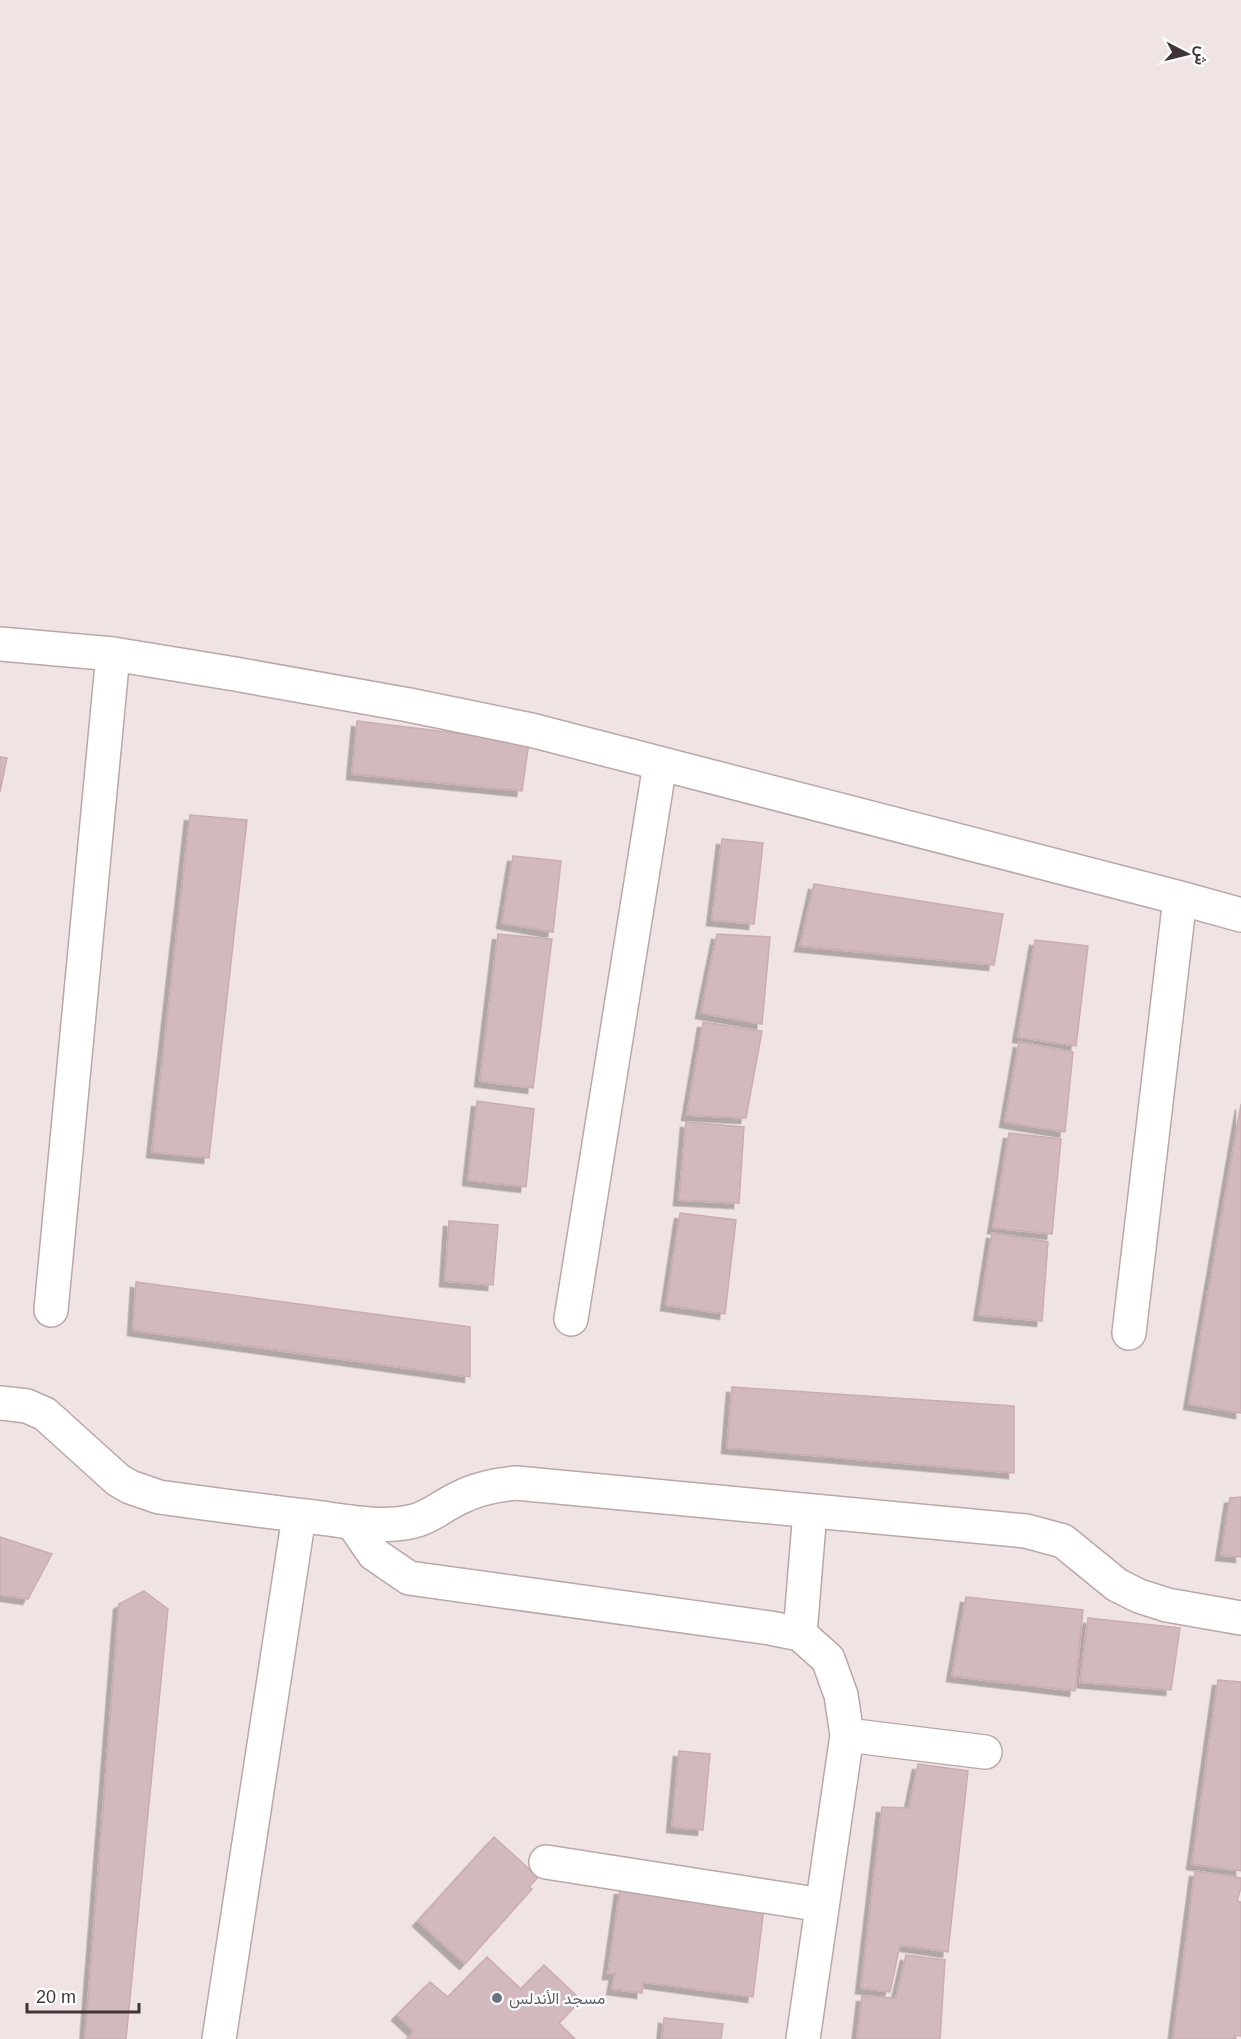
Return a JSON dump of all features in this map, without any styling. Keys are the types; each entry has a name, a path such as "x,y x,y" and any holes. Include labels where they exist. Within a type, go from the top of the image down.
{"street":[{"path":"0,644 113,654 409,705 531,730 1241,915"},
{"path":"51,1310 113,654"},
{"path":"571,1319 660,765"},
{"path":"1129,1333 1180,898"},
{"path":"0,1403 27,1406 45,1414 117,1480 144,1493 159,1497 299,1516 389,1524 414,1521 478,1490 516,1483 1026,1531 1063,1541 1117,1586 1139,1596 1167,1605 1241,1618"},
{"path":"800,1634 810,1511"},
{"path":"219,2039 299,1516"},
{"path":"352,1522 374,1554 409,1578 770,1628 800,1634 828,1659 841,1695 847,1735 803,2039"},
{"path":"847,1735 985,1752"},
{"path":"546,1862 822,1905"}],"building":[{"path":"357,721 529,742 522,791 352,774"},
{"path":"0,757 7,758 0,792"},
{"path":"190,815 247,820 209,1158 152,1152"},
{"path":"722,839 763,843 754,924 712,920"},
{"path":"513,856 561,861 553,932 502,923"},
{"path":"814,884 1003,914 994,965 800,946"},
{"path":"498,934 552,939 533,1088 480,1081"},
{"path":"717,934 770,937 762,1024 701,1013"},
{"path":"1035,940 1088,946 1076,1046 1018,1037"},
{"path":"703,1022 762,1031 746,1118 687,1115"},
{"path":"1019,1042 1073,1052 1065,1132 1005,1122"},
{"path":"477,1101 534,1109 526,1187 468,1180"},
{"path":"1241,1104 1241,1413 1189,1404"},
{"path":"686,1122 744,1127 739,1203 679,1200"},
{"path":"1009,1133 1061,1139 1052,1234 993,1228"},
{"path":"680,1213 736,1220 725,1314 666,1305"},
{"path":"449,1221 498,1225 493,1285 445,1281"},
{"path":"992,1233 1048,1242 1042,1321 979,1315"},
{"path":"136,1282 470,1327 470,1377 133,1330"},
{"path":"732,1387 1014,1406 1014,1473 727,1448"},
{"path":"1241,1497 1241,1557 1221,1555 1230,1498"},
{"path":"0,1537 52,1554 28,1599 0,1595"},
{"path":"144,1591 168,1609 126,2039 85,2039 119,1604"},
{"path":"966,1597 1083,1610 1075,1691 952,1676"},
{"path":"1088,1618 1180,1628 1171,1690 1080,1682"},
{"path":"1218,1680 1241,1682 1241,1871 1192,1864"},
{"path":"679,1751 710,1754 703,1830 672,1827"},
{"path":"918,1764 968,1771 948,1952 900,1945 890,1992 861,1988 882,1807 909,1808"},
{"path":"494,1837 538,1877 529,1887 532,1889 465,1964 418,1921"},
{"path":"1195,1871 1241,1878 1237,1901 1241,1902 1241,2036 1234,2035 1234,2039 1173,2039"},
{"path":"620,1889 764,1908 753,1997 643,1982 642,1993 612,1989 615,1974 608,1974"},
{"path":"906,1955 945,1960 940,2039 857,2039 862,1996 896,1998"},
{"name":"مسجد الأندلس","path":"487,1957 521,1989 544,1965 581,2000 559,2023 575,2039 407,2039 414,2031 397,2015 430,1982 448,1997"},
{"path":"664,2018 723,2024 721,2039 662,2039"}],"place":[{"name":"مسجد الأندلس","path":"497,1998"}]}
